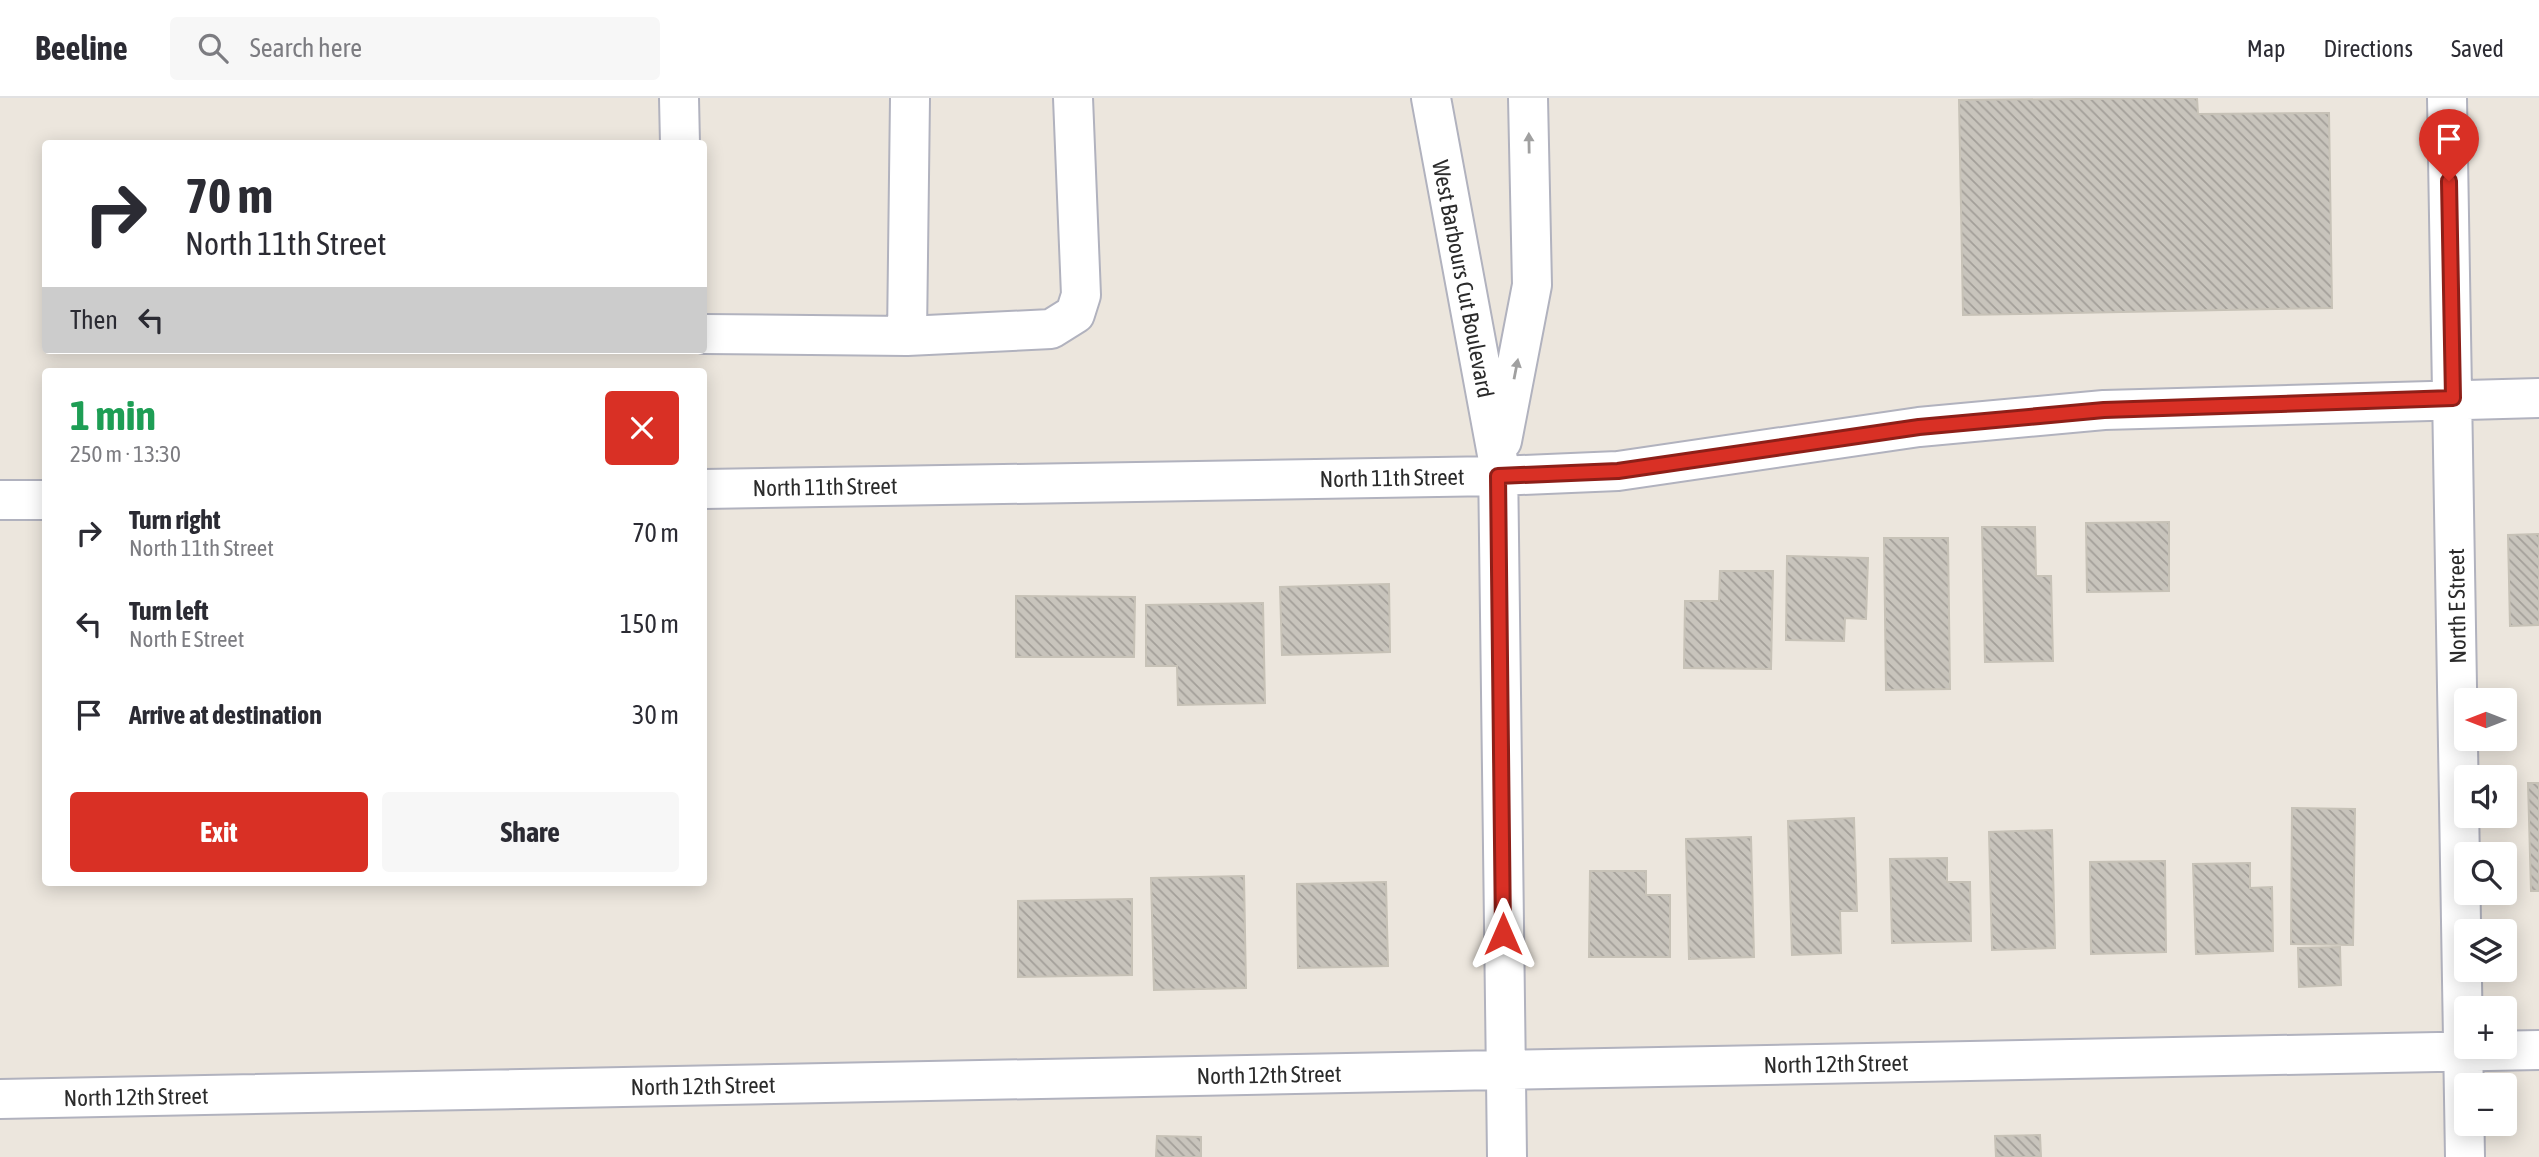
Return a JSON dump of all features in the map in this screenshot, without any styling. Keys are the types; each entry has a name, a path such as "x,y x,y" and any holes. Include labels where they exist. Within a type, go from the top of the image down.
{"street":[{"path":"679,98 680,140"},
{"path":"907,336 909,98"},
{"path":"707,334 907,336 1051,329 1075,314 1081,295 1073,98"},
{"name":"West Barbours Cut Boulevard","path":"1431,98 1498,468 1507,1157"},
{"name":"West Barbours Cut Boulevard","path":"1498,468 1532,285 1528,98"},
{"name":"North E Street","path":"2447,98 2464,996"},
{"name":"North 11th Street","path":"707,489 1498,468 1618,471 1919,427 2104,410 2453,398 2539,398"},
{"path":"0,500 42,500"},
{"name":"North 12th Street","path":"2517,1051 2539,1051"},
{"name":"North 12th Street","path":"0,1099 2454,1052"},
{"name":"North E Street","path":"2465,1059 2465,1157"}],"building":[{"path":"2197,98 2198,114 2329,113 2332,308 1963,315 1959,100"},
{"path":"2169,522 2169,591 2087,592 2086,523"},
{"path":"1982,527 2035,527 2036,576 2051,576 2053,661 1985,662"},
{"path":"2539,534 2539,625 2510,626 2508,535"},
{"path":"1884,538 1948,538 1950,689 1886,690"},
{"path":"1787,556 1868,558 1866,619 1845,618 1844,641 1786,640"},
{"path":"1720,571 1773,571 1771,669 1684,668 1685,601 1719,601"},
{"path":"1389,584 1390,652 1282,655 1280,587"},
{"path":"1016,596 1135,597 1134,657 1016,657"},
{"path":"1263,603 1265,703 1178,705 1177,666 1146,666 1146,605"},
{"path":"2528,783 2539,783 2539,891 2531,891"},
{"path":"2292,808 2355,809 2353,945 2291,944"},
{"path":"1854,818 1857,911 1840,911 1841,953 1792,955 1788,821"},
{"path":"2052,830 2055,948 1992,950 1989,832"},
{"path":"1751,837 1754,957 1689,959 1686,839"},
{"path":"1947,858 1947,882 1970,882 1971,941 1892,943 1890,859"},
{"path":"2165,861 2166,952 2091,954 2090,862"},
{"path":"2250,863 2250,888 2272,887 2273,951 2196,954 2193,864"},
{"path":"1590,871 1646,871 1646,895 1670,895 1670,957 1589,957"},
{"path":"1244,876 1246,988 1154,990 1151,878"},
{"path":"1386,882 1388,966 1298,968 1297,884"},
{"path":"1132,899 1132,975 1018,977 1018,901"},
{"path":"2340,947 2341,985 2299,987 2298,948"},
{"path":"2040,1135 2041,1157 1996,1157 1995,1136"},
{"path":"1157,1136 1201,1137 1201,1157 1156,1157"}],"route":[{"path":"1503,934 1498,476 1618,471 1919,427 2104,410 2453,398 2449,181"}]}
